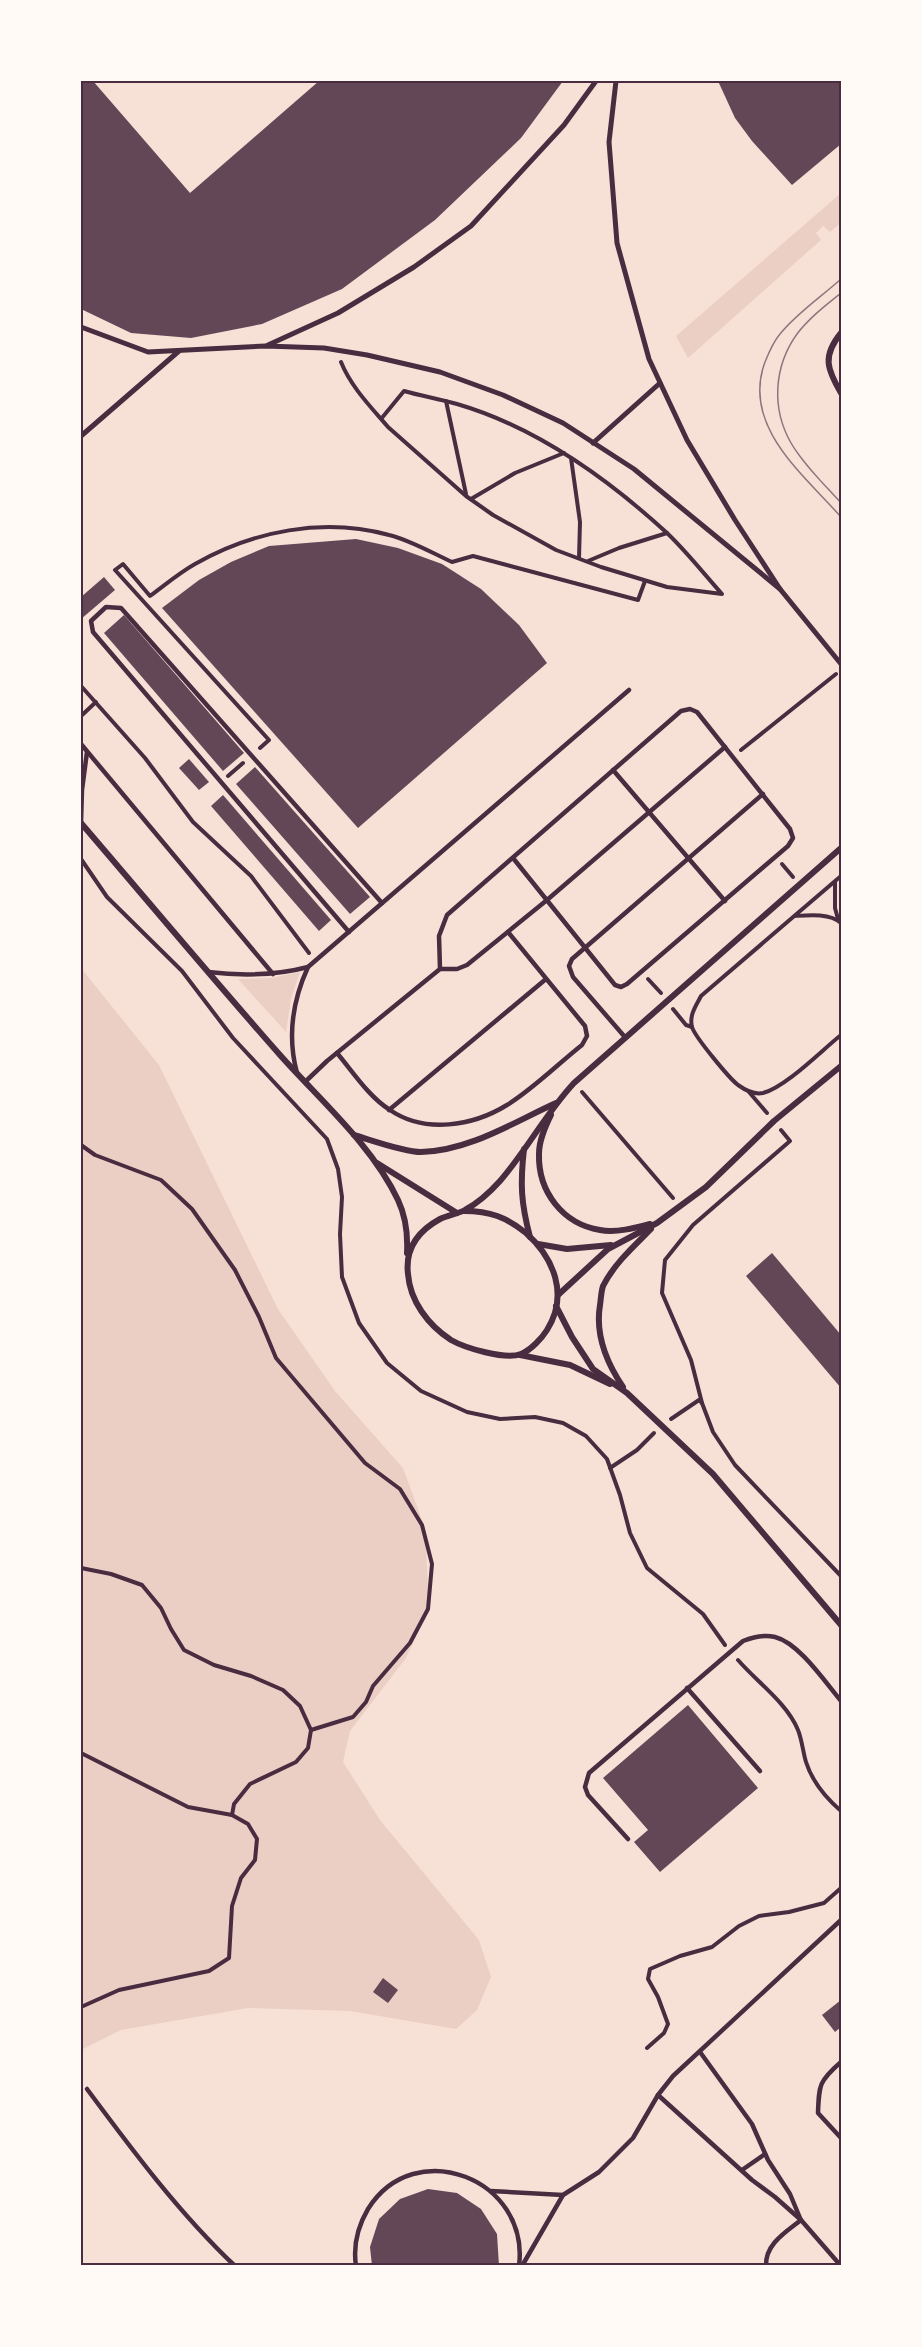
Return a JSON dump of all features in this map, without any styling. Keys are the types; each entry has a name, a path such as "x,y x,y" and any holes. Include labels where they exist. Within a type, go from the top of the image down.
{"street":[{"path":"266,346 338,313 414,267 471,226 564,125 596,81"},
{"path":"616,81 609,142 617,243 650,359 687,440 780,588 841,664"},
{"path":"81,327 148,352 266,346 336,350 367,355 450,376 503,395 563,423 634,469 780,588"},
{"path":"841,333 830,346 828,372 841,393"},
{"path":"81,436 179,351"},
{"path":"593,443 660,383"},
{"path":"81,823 208,972 374,1160 398,1199 405,1217 408,1234 409,1289 424,1316 446,1336 465,1348 492,1354 520,1355 570,1365 627,1392"},
{"path":"407,1256 415,1241 426,1228 460,1212 499,1182 556,1102 573,1083 841,848"},
{"path":"558,1295 597,1258 657,1223 706,1187 774,1121 841,1066"},
{"path":"354,1135 419,1152 441,1149 479,1139 556,1102"},
{"path":"556,1102 542,1136 539,1154 543,1182 555,1206 576,1222 601,1231 628,1229 657,1223"},
{"path":"524,1149 522,1207 530,1237"},
{"path":"374,1160 460,1212 496,1214 511,1221 549,1258 558,1295 551,1323 542,1338 520,1355"},
{"path":"627,1392 611,1370 601,1344 598,1316 602,1288 616,1267 657,1223"},
{"path":"537,1244 567,1249 618,1244"},
{"path":"556,1306 572,1337 593,1369 627,1392 712,1474 841,1625"}],"lane":[{"path":"349,932 93,632 91,621 106,607 121,608 382,903"},
{"path":"298,1075 292,1044 292,1020 296,997 308,967 630,690"},
{"path":"440,969 439,936 447,915 681,711 690,709 698,712 790,829 793,838 788,846 725,901 621,987 615,985 513,858"},
{"path":"81,744 273,974"},
{"path":"305,1082 440,969 457,969 467,965 547,900 725,747"},
{"path":"81,823 87,752"},
{"path":"614,770 725,901"},
{"path":"624,1036 573,977 570,966 572,959 584,946 763,794"},
{"path":"337,1053 389,1110 409,1120 434,1126 458,1124 508,1104 582,1045 586,1036 585,1026 508,932"},
{"path":"208,972 273,974 308,967"},
{"path":"389,1110 546,979"},
{"path":"628,1839 588,1795 586,1780 589,1773 742,1641 758,1636 774,1636 789,1643 841,1701"},
{"path":"687,1688 760,1771"},
{"path":"520,2266 563,2195 599,2172 633,2138 658,2095 673,2076 841,1920"},
{"path":"700,2052 752,2124 765,2154 790,2194 801,2220"},
{"path":"841,2062 831,2070 819,2087 818,2113 841,2138"},
{"path":"87,2089 131,2150 235,2266"},
{"path":"658,2095 801,2220 841,2266"},
{"path":"742,2170 765,2154"},
{"path":"356,2266 355,2246 364,2216 382,2192 408,2176 437,2171 465,2176 491,2191 509,2213 516,2227 520,2266"},
{"path":"491,2191 563,2195"},
{"path":"766,2266 765,2258 775,2241 801,2220"}],"path":[{"path":"336,350 347,377 381,419 451,484 493,515 556,550 587,561 667,587 722,594 667,533 618,492 571,457 513,426 446,401 404,392 381,419"},
{"path":"446,401 466,496"},
{"path":"471,499 515,472 564,453"},
{"path":"571,457 580,522 579,558"},
{"path":"221,782 269,740 115,570 123,564 150,596 194,564 243,541 281,530 350,527 391,535 452,562 473,556 638,600 645,581"},
{"path":"587,561 667,533"},
{"path":"733,757 841,669"},
{"path":"81,686 145,758 193,822 251,876 285,919 314,962"},
{"path":"81,716 96,702"},
{"path":"841,876 701,996 692,1014 692,1027 698,1038 736,1083 748,1091 790,1141 693,1225 665,1260 662,1293 691,1360 702,1403 713,1432 735,1465 841,1576"},
{"path":"794,916 812,915 839,921 835,908 835,882"},
{"path":"748,1091 761,1094 776,1088 841,1035"},
{"path":"573,1083 681,1207"},
{"path":"767,1113 775,1106"},
{"path":"81,1145 95,1155 161,1180 192,1209 235,1270 259,1317 276,1358 365,1463 400,1490 422,1526 432,1564 428,1609 410,1643 373,1686 366,1702 353,1717 311,1730"},
{"path":"81,1568 111,1574 142,1585 161,1608 184,1650 214,1665 251,1676 283,1690 300,1706 311,1730 308,1748 296,1762 250,1784 234,1804 232,1815"},
{"path":"81,1754 188,1807 232,1815 248,1824 257,1839 255,1860 241,1878 232,1906 229,1958 209,1971 119,1990 81,2007"},
{"path":"647,2048 664,2033 668,2024 658,1997 648,1979 650,1969 680,1956 712,1947 739,1926 759,1916 789,1912 824,1903 841,1888"}],"shaded area":[{"path":"841,193 841,223 830,232 823,226 816,233 821,240 688,358 676,336"},
{"path":"81,968 159,1065 278,1309 335,1391 403,1468 425,1528 429,1608 406,1658 350,1731 343,1762 380,1820 479,1940 491,1977 477,2010 456,2029 350,2011 248,2008 121,2030 81,2050"},
{"path":"300,972 291,999 286,1032 238,979 271,978"}],"building":[{"path":"81,81 93,81 190,193 319,81 563,81 521,138 435,220 342,289 262,324 191,338 131,333 81,309"},
{"path":"718,81 841,81 841,144 792,185 752,141 735,118"},
{"path":"356,539 398,548 442,564 481,589 519,625 547,663 358,828 162,608 199,580 231,562 269,546"},
{"path":"104,577 115,590 81,619 81,597"},
{"path":"124,615 244,753 223,771 104,633"},
{"path":"189,759 209,782 199,790 179,768"},
{"path":"255,767 370,897 350,914 236,784"},
{"path":"223,795 331,920 319,931 211,806"},
{"path":"772,1253 841,1335 841,1388 746,1276"},
{"path":"688,1705 758,1788 660,1872 634,1842 648,1830 603,1778"},
{"path":"383,1978 398,1990 388,2003 373,1992"},
{"path":"841,2000 841,2027 835,2032 822,2015"},
{"path":"428,2189 457,2193 481,2209 497,2234 499,2266 372,2266 370,2247 379,2219 400,2199"}],"tram line":[{"path":"841,279 801,312 778,337 765,362 760,385 762,407 769,428 780,448 841,517"},
{"path":"841,293 812,317 797,334 789,346 778,387 780,416 791,443 808,467 841,503"}]}
